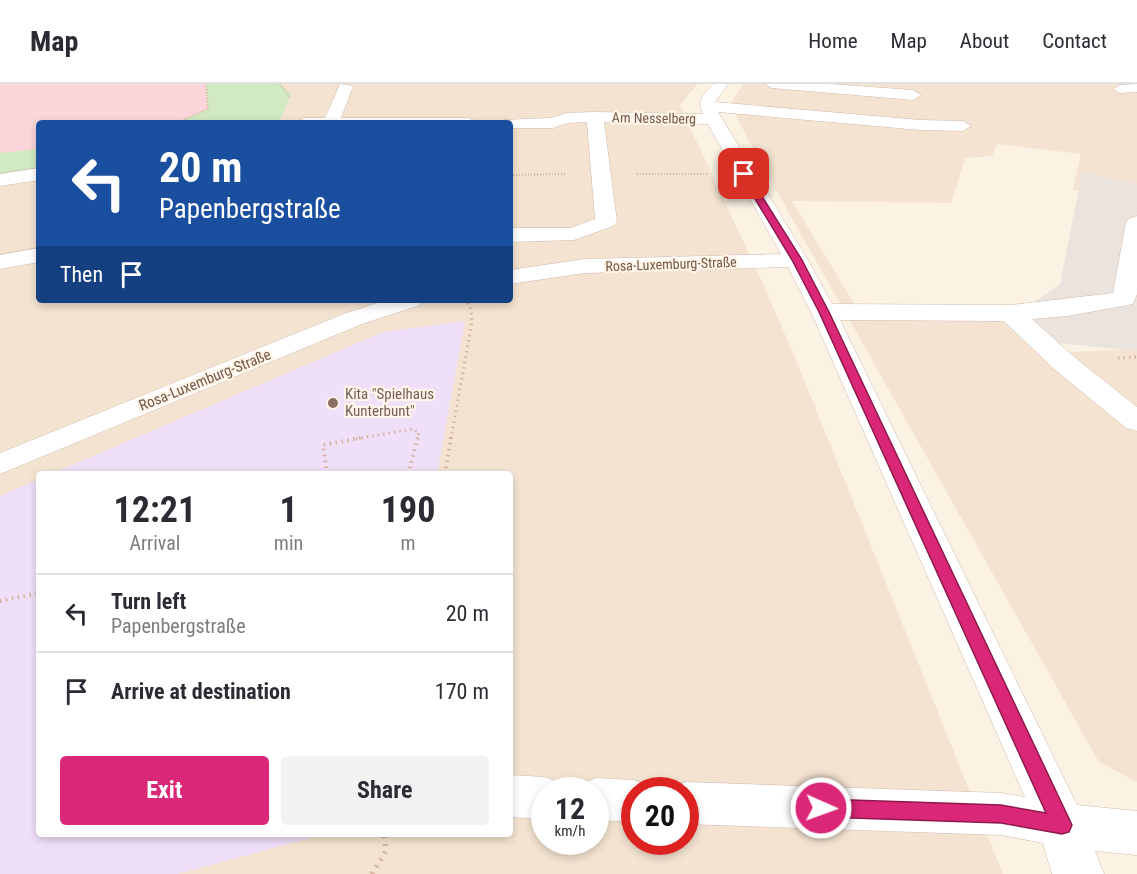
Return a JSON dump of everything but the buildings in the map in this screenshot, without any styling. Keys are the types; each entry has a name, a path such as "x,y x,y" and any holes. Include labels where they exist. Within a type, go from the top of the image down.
{"street":[{"path":"721,84 708,100 710,113 797,260 824,312 1062,825 1078,874"},
{"path":"772,84 913,94"},
{"path":"332,120 346,86"},
{"path":"1119,89 1137,88"},
{"name":"Am Nesselberg","path":"513,123 553,123 566,118 710,113 963,126"},
{"name":"Am Nesselberg","path":"513,235 574,234 606,222 595,117"},
{"path":"0,180 36,174"},
{"path":"824,312 1011,313 1068,308 1124,299 1137,222"},
{"path":"0,262 36,256"},
{"name":"Rosa-Luxemburg-Straße","path":"513,277 585,266 797,260"},
{"name":"Rosa-Luxemburg-Straße","path":"0,464 353,320 402,303"},
{"path":"1011,313 1063,362 1137,422"},
{"path":"513,796 531,797"},
{"path":"699,803 1001,814 1062,825 1137,833"}],"path":[{"path":"183,120 208,109 206,84"},
{"path":"446,471 472,322 471,309 468,303"},
{"path":"327,471 323,445 412,429 419,432 409,471"},
{"path":"0,601 36,594"},
{"path":"372,874 386,851 384,837"}],"shaded area":[{"path":"0,84 280,84 291,95 280,120 36,120 36,177 0,183"},
{"path":"280,84 697,84 680,106 765,288 799,367 1003,874 0,874 0,184 36,178 36,303 513,303 513,120 280,120 291,95"},
{"path":"744,84 1137,84 1137,202 1073,190 1081,154 997,144 992,156 965,158 951,203 792,201 855,305 1014,307 1069,352 1137,349 1137,782 1099,762 754,151 730,104"},
{"path":"1082,172 1137,184 1137,351 1057,343 1022,311 1060,284"},
{"name":"Kita \"Spielhaus Kunterbunt\"","path":"465,321 438,471 58,471 383,332"},
{"path":"36,480 36,837 314,837 177,874 0,874 0,496"}],"green space":[{"path":"206,84 280,84 291,95 280,120 183,120 208,109"},
{"path":"36,149 36,178 0,184 0,153"}],"place":[{"name":"Kita \"Spielhaus Kunterbunt\"","path":"333,403"}],"route":[{"path":"744,174 797,260 824,312 1062,825 1001,814 821,808"}]}
